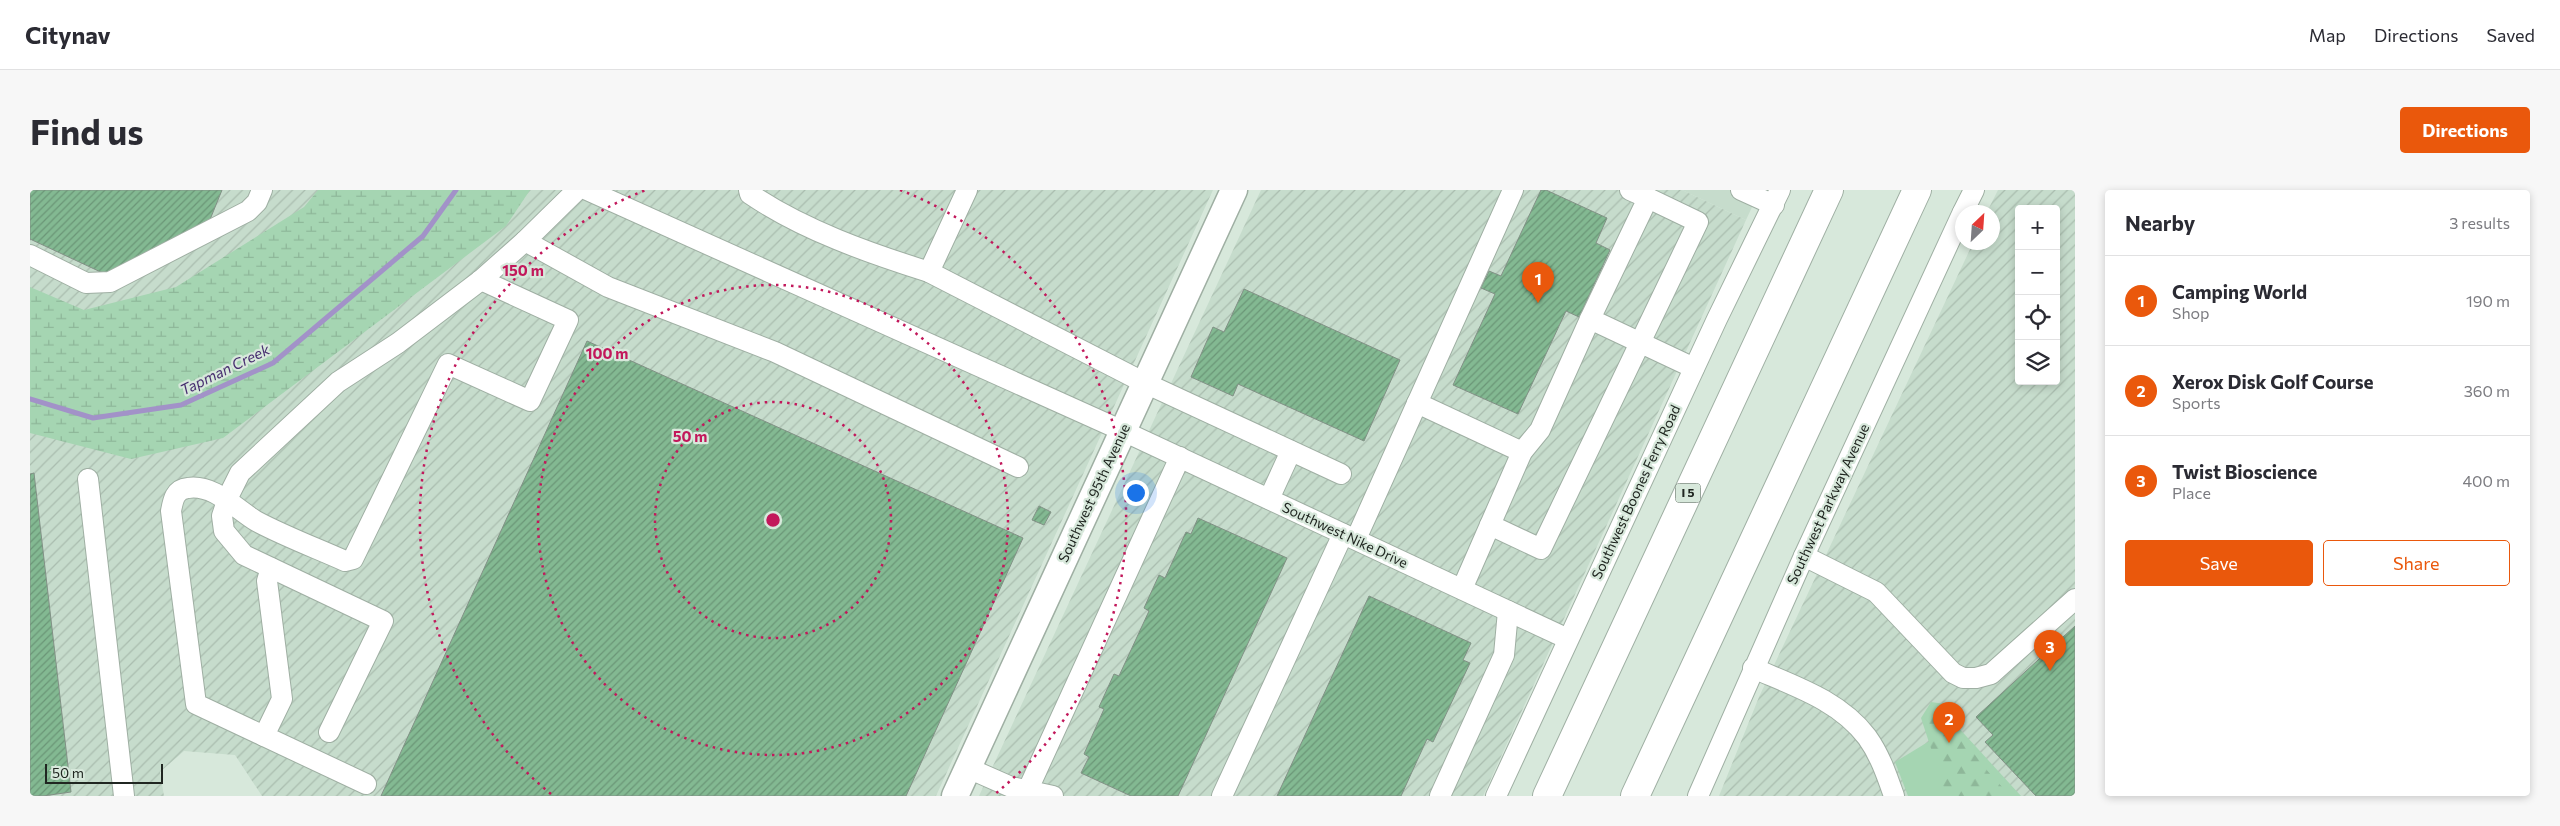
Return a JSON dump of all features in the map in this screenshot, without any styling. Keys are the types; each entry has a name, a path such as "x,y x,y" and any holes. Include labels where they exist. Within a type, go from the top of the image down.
{"highway":[{"name":"I 5","path":"1546,796 1828,190"},
{"path":"1635,796 1917,190"}],"main road":[{"name":"Southwest 95th Avenue","path":"955,796 1234,190"}],"street":[{"path":"30,255 86,283 110,282 248,211 257,202 262,190"},
{"path":"329,732 383,621 244,555 224,531 222,516 240,473 338,382 401,340 481,280 577,190"},
{"name":"Southwest Nike Drive","path":"587,190 1180,457 1568,638"},
{"path":"749,190 750,194 774,210 891,260 929,272 1145,383 1341,474"},
{"path":"929,272 967,190"},
{"path":"1222,796 1417,403 1513,190"},
{"path":"1741,190 1777,197"},
{"name":"Southwest Parkway Avenue","path":"1967,205 1974,190"},
{"path":"1462,589 1490,525 1522,452 1540,430 1590,319 1639,194 1698,222 1541,549 1490,525"},
{"name":"Southwest Boones Ferry Road","path":"1496,796 1694,368 1777,197"},
{"name":"Southwest Parkway Avenue","path":"1698,796 1804,556 1955,230"},
{"path":"525,240 608,287 775,352 1018,466"},
{"path":"366,784 196,704 171,511 173,499 178,492 187,488 200,488 228,500 256,520 345,561 353,559 448,364 530,401 568,320 481,280"},
{"path":"1590,319 1694,368"},
{"path":"1417,403 1522,452"},
{"path":"1269,499 1291,451"},
{"path":"1027,793 1180,457"},
{"path":"88,479 124,796"},
{"path":"1804,556 1876,592 1946,668 1962,678 1976,678 1991,674 2075,599"},
{"path":"264,736 282,699 268,581 271,568"},
{"path":"1440,796 1504,655 1508,611"},
{"path":"1754,668 1833,705 1857,726 1875,750 1894,796"},
{"path":"968,768 1027,793 1053,796"}],"shaded area":[{"path":"30,190 1213,190 936,796 262,796 235,755 184,751 160,772 164,796 30,796"},
{"path":"1261,190 1682,190 1746,220 1483,796 979,796"},
{"path":"1682,190 1760,190 1746,220"},
{"path":"1998,190 2075,190 2075,796 1719,796 1759,697 1970,250 2000,250 2000,205 1990,205"}],"green space":[{"path":"318,190 530,190 506,226 223,438 131,459 30,433 30,287 84,310 176,287 304,207"},
{"path":"1931,702 1945,704 1959,730 1982,764 2012,796 1939,796 1944,788 1921,718"},
{"path":"1956,725 2021,796 1908,796 1895,762"}],"building":[{"path":"30,190 222,190 209,222 105,274 30,239"},
{"path":"1541,190 1546,190 1607,218 1596,243 1610,250 1579,317 1566,311 1518,414 1453,385 1495,294 1481,288 1489,271 1501,276"},
{"path":"1244,289 1400,360 1364,441 1238,384 1233,396 1191,377 1213,327 1224,332"},
{"path":"587,341 1023,538 906,796 381,796"},
{"path":"34,473 71,792 43,796 30,796 30,474"},
{"path":"1039,506 1051,512 1044,525 1032,520"},
{"path":"1198,518 1287,558 1178,796 1131,796 1081,773 1089,757 1084,754 1104,709 1099,707 1114,674 1119,676 1149,611 1144,608 1159,575 1165,578 1186,532 1191,534"},
{"path":"1369,596 1471,643 1463,660 1470,663 1433,742 1427,739 1401,796 1277,796"},
{"path":"2075,626 2075,796 2036,796 1985,742 1993,735 1976,717"}],"waterway":[{"name":"Tapman Creek","path":"30,399 93,418 181,405 273,363 423,236 456,190"}],"place":[{"name":"Camping World","path":"1538,303"},
{"name":"Twist Bioscience","path":"2050,671"},
{"name":"Xerox Disk Golf Course","path":"1949,743"}]}
